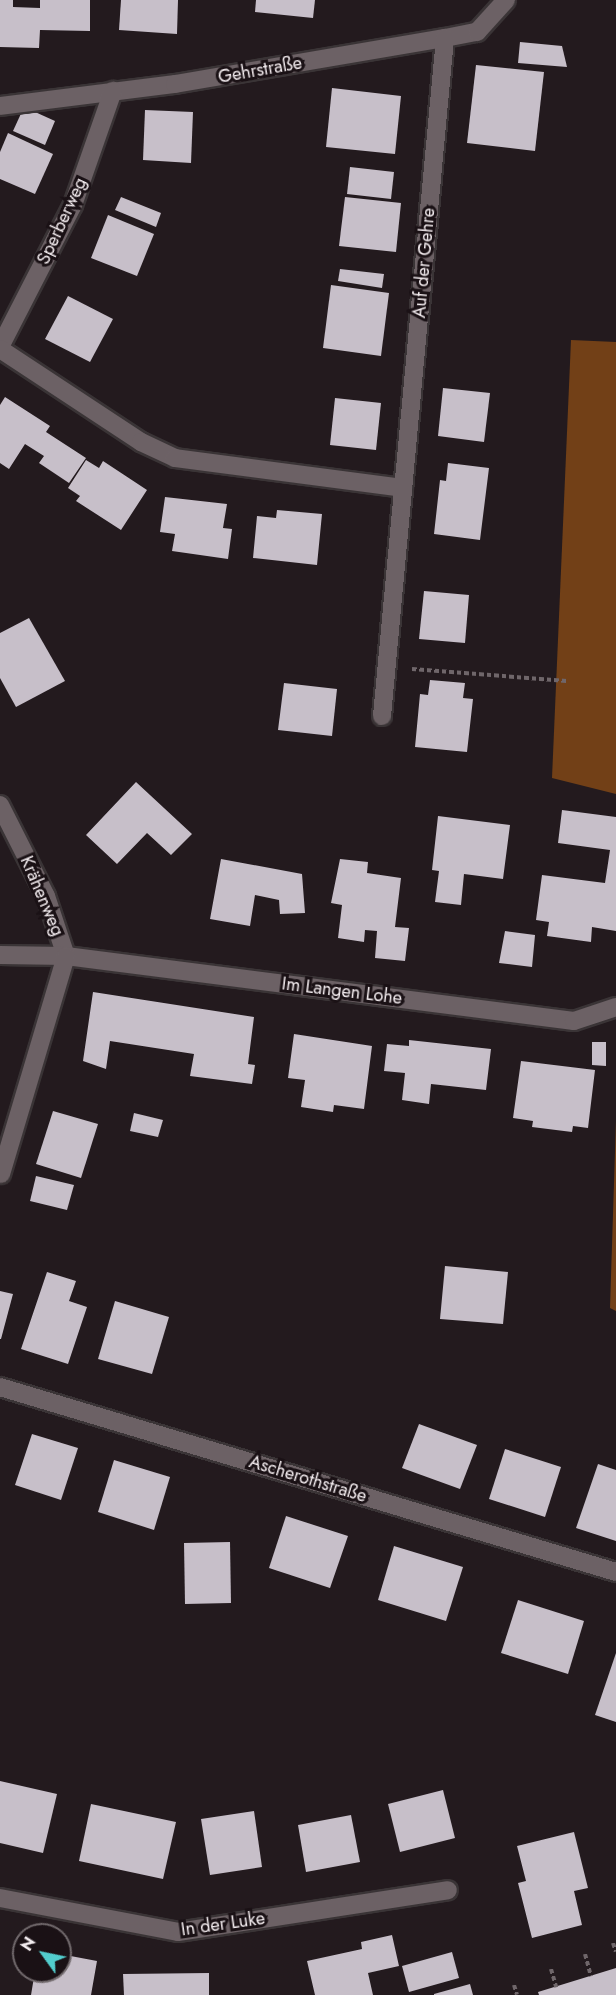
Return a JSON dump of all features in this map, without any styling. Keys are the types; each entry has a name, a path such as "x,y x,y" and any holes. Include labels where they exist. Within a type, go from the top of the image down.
{"street":[{"name":"Gehrstraße","path":"0,106 113,91 477,32 506,0"},
{"name":"Auf der Gehre","path":"382,716 445,38"},
{"name":"Sperberweg","path":"0,348 73,205 113,91"},
{"path":"0,348 141,442 176,458 403,488"},
{"name":"Krähenweg","path":"0,805 46,896 66,956"},
{"name":"Im Langen Lohe","path":"0,955 66,956 574,1021 616,1007"},
{"path":"1,1174 66,956"},
{"name":"Ascherothstraße","path":"0,1387 616,1572"},
{"name":"In der Luke","path":"0,1898 178,1932 448,1890"}],"path":[{"path":"387,667 567,681"},
{"path":"613,1943 616,1952"},
{"path":"585,1954 591,1976"},
{"path":"550,1969 556,1987"},
{"path":"514,1984 517,1995"}],"shaded area":[{"path":"571,340 616,342 616,794 552,778"},
{"path":"616,1121 616,1311 610,1308"}],"building":[{"path":"0,0 13,0 13,7 40,8 40,0 90,0 90,31 40,30 39,48 0,47"},
{"path":"121,0 178,0 177,34 119,30"},
{"path":"256,0 315,0 313,18 255,12"},
{"path":"520,42 562,46 567,67 518,63"},
{"path":"476,65 544,72 535,151 467,143"},
{"path":"332,88 401,96 395,154 326,147"},
{"path":"24,107 55,121 45,145 13,131"},
{"path":"145,110 193,112 191,163 143,160"},
{"path":"8,133 53,154 35,194 0,179 0,152"},
{"path":"350,167 394,172 391,199 347,194"},
{"path":"121,197 161,213 156,227 115,210"},
{"path":"345,197 401,203 396,252 339,246"},
{"path":"108,215 154,234 137,276 91,258"},
{"path":"340,269 384,274 382,288 338,281"},
{"path":"331,285 389,293 381,356 323,348"},
{"path":"68,296 113,319 90,362 45,339"},
{"path":"443,388 490,393 484,442 438,436"},
{"path":"5,397 50,426 46,432 86,458 69,483 39,463 44,456 25,444 9,469 0,463 0,405"},
{"path":"335,398 381,403 376,450 330,445"},
{"path":"86,460 99,468 103,461 147,490 121,530 76,501 80,496 68,488"},
{"path":"448,463 489,468 480,540 434,534 440,480 446,481"},
{"path":"165,497 227,504 223,528 232,529 228,559 172,551 175,534 160,532"},
{"path":"277,510 322,514 317,565 253,558 257,516 276,518"},
{"path":"424,591 469,595 465,643 419,639"},
{"path":"29,618 65,681 16,707 0,678 0,633"},
{"path":"430,680 465,683 463,698 473,699 467,752 415,747 420,694 428,695"},
{"path":"284,683 337,689 332,736 278,730"},
{"path":"136,782 192,834 171,855 147,833 117,864 86,835"},
{"path":"562,810 616,817 616,931 592,927 591,942 547,936 549,922 536,920 542,875 605,883 610,850 558,843"},
{"path":"438,816 510,825 503,879 464,874 461,905 435,902 439,871 432,870"},
{"path":"221,859 302,874 305,913 280,914 279,900 255,895 250,926 210,919"},
{"path":"340,859 368,862 367,873 401,878 395,927 409,928 405,961 375,958 377,931 365,930 364,942 338,938 342,905 331,903"},
{"path":"505,931 535,935 532,967 499,963"},
{"path":"93,992 254,1017 248,1064 255,1065 252,1084 190,1076 194,1054 110,1041 106,1069 83,1061"},
{"path":"294,1034 372,1046 364,1109 334,1105 333,1112 301,1107 305,1080 288,1078"},
{"path":"409,1040 491,1049 486,1090 431,1084 429,1104 402,1100 405,1073 384,1071 387,1044 409,1046"},
{"path":"592,1042 606,1042 606,1066 592,1065"},
{"path":"521,1061 595,1070 588,1128 573,1126 572,1132 532,1127 533,1121 513,1118"},
{"path":"53,1111 98,1124 81,1178 36,1164"},
{"path":"134,1113 163,1120 158,1137 130,1131"},
{"path":"36,1176 74,1185 67,1210 30,1201"},
{"path":"445,1266 508,1272 503,1324 440,1319"},
{"path":"47,1272 76,1281 69,1301 87,1307 68,1364 21,1349"},
{"path":"0,1291 13,1294 1,1339 0,1339"},
{"path":"115,1301 169,1317 152,1374 98,1359"},
{"path":"419,1424 477,1445 460,1489 402,1468"},
{"path":"32,1434 78,1448 61,1500 15,1485"},
{"path":"505,1449 561,1467 545,1517 489,1499"},
{"path":"114,1460 170,1477 154,1530 98,1512"},
{"path":"598,1464 616,1470 616,1541 576,1528"},
{"path":"286,1516 348,1536 330,1588 269,1568"},
{"path":"230,1542 231,1603 185,1604 184,1543"},
{"path":"394,1546 463,1567 446,1621 378,1600"},
{"path":"518,1600 584,1621 568,1674 501,1653"},
{"path":"616,1653 616,1722 595,1715"},
{"path":"0,1781 57,1794 43,1853 0,1843"},
{"path":"443,1790 455,1838 400,1852 388,1804"},
{"path":"91,1804 176,1822 163,1879 79,1861"},
{"path":"254,1811 262,1867 210,1875 201,1819"},
{"path":"351,1815 360,1862 306,1872 298,1825"},
{"path":"574,1832 588,1888 574,1891 582,1925 532,1938 518,1883 526,1881 517,1846"},
{"path":"392,1935 399,1966 368,1973 373,1995 315,1995 307,1961 362,1949 361,1942"},
{"path":"452,1952 459,1978 409,1992 402,1966"},
{"path":"72,1956 97,1961 91,1995 31,1995 33,1983 72,1983"},
{"path":"616,1968 616,1995 539,1995 538,1992"},
{"path":"209,1973 209,1995 124,1995 123,1974"},
{"path":"470,1984 473,1995 434,1995 434,1994"}]}
